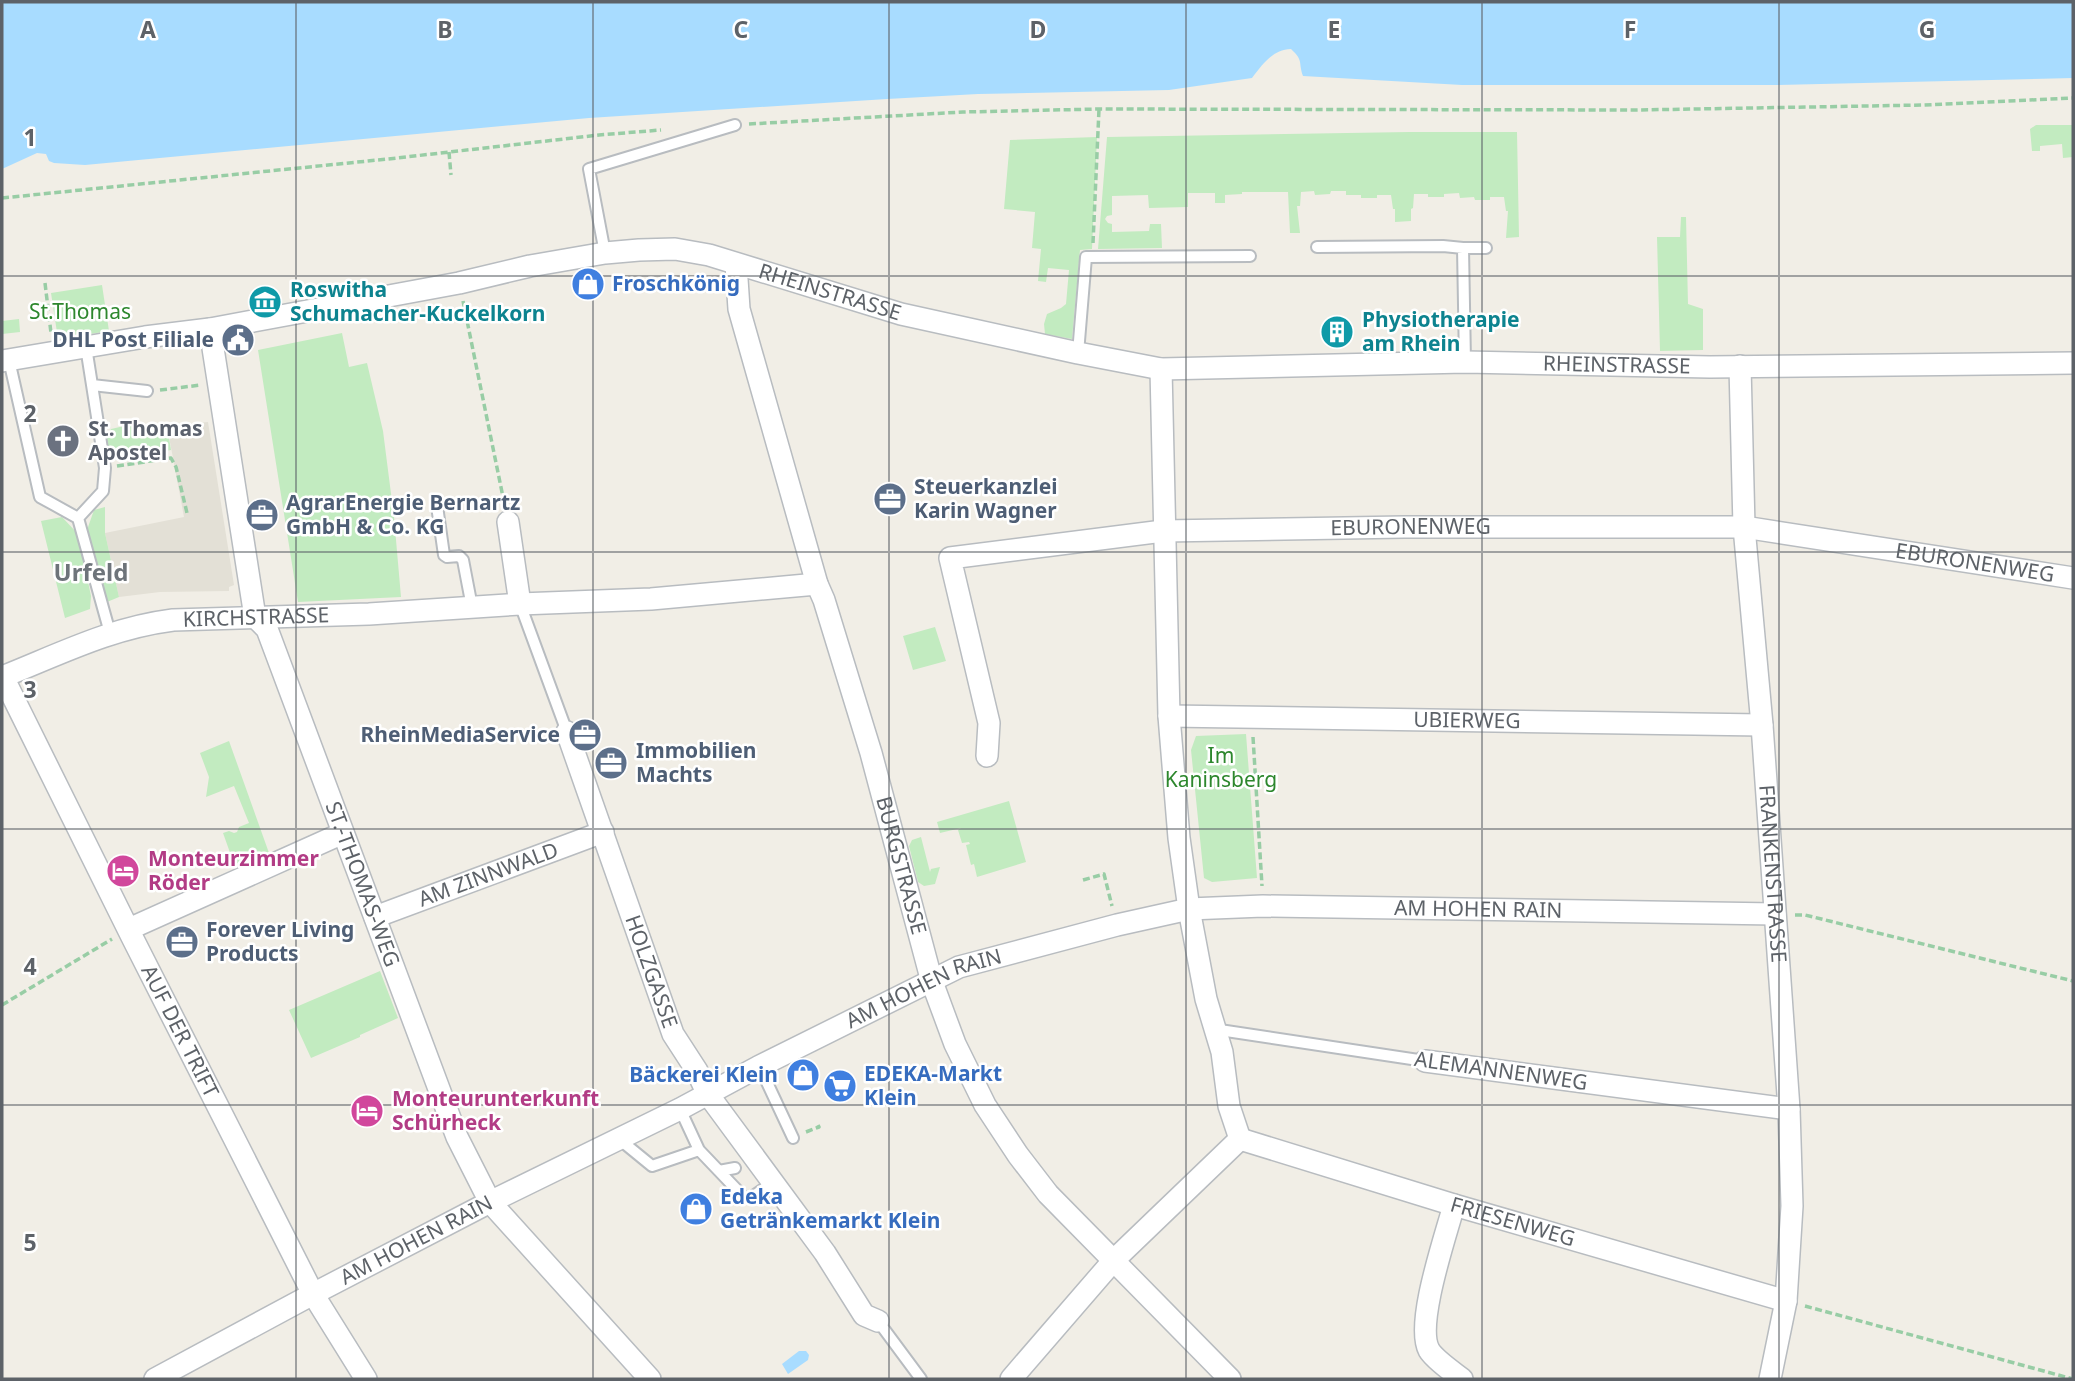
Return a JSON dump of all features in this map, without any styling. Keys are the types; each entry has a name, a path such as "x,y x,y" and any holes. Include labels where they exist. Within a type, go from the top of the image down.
{"street":[{"name":"RHEINSTRASSE","path":"5,361 209,329 606,253 674,249 709,255 901,314 1161,369 1465,362 1632,367 2073,363"},
{"name":"BURGSTRASSE","path":"736,264 739,309 817,584 871,753 932,982 955,1044 985,1105 1048,1194 1230,1379"},
{"name":"ST.-THOMAS-WEG","path":"209,329 255,617 267,629 457,1137 489,1202 650,1379"},
{"name":"FRANKENSTRASSE","path":"1740,366 1744,527 1762,725 1789,1109 1792,1206 1786,1301 1770,1379"},
{"path":"1011,1379 1113,1261 1240,1139 1228,1105 1222,1052 1206,999 1189,909 1180,838 1169,716 1161,369"},
{"path":"508,522 520,604"},
{"name":"EBURONENWEG","path":"986,756 989,723 950,558 1163,531 1404,527 1744,527 2073,579"},
{"name":"KIRCHSTRASSE","path":"3,677 110,633 173,620 369,614 650,599 817,584"},
{"name":"AUF DER TRIFT","path":"3,677 313,1294 366,1379"},
{"name":"UBIERWEG","path":"1169,716 1762,725"},
{"name":"HOLZGASSE","path":"567,732 673,1034 697,1071 707,1093 825,1253 864,1315 878,1321"},
{"name":"AM ZINNWALD","path":"374,917 603,832"},
{"path":"129,929 343,833"},
{"name":"AM HOHEN RAIN","path":"155,1379 489,1202 680,1109 959,967 1189,909 1263,906 1775,914"},
{"name":"ALEMANNENWEG","path":"1425,1061 1789,1109"},
{"name":"FRIESENWEG","path":"1240,1139 1454,1205 1786,1301"},
{"path":"1454,1205 1424,1327 1429,1350 1462,1379"}],"lane":[{"path":"606,253 589,169 735,125"},
{"path":"1317,247 1486,248"},
{"path":"1464,248 1465,362"},
{"path":"1078,353 1086,257 1250,256"},
{"path":"78,518 103,491 105,468 86,347"},
{"path":"5,361 40,497 78,518 110,633"},
{"path":"92,386 147,391"},
{"path":"437,506 444,555 459,556 463,560 472,607"},
{"path":"520,604 567,732"},
{"name":"ALEMANNENWEG","path":"1213,1029 1425,1061"},
{"path":"758,1067 793,1138"},
{"path":"680,1109 699,1150 746,1195 772,1183"},
{"path":"619,1139 652,1167 699,1150"},
{"path":"719,1171 735,1168"},
{"path":"878,1321 920,1379"}],"path":[{"path":"735,125 963,112 1099,108 1637,110 1923,105 2073,97"},
{"path":"1086,257 1093,249 1099,108"},
{"path":"2,198 585,136 667,130"},
{"path":"449,152 452,174"},
{"path":"45,283 53,353"},
{"path":"459,283 508,522"},
{"path":"147,391 217,384"},
{"path":"105,468 171,458 176,467 187,513"},
{"path":"1253,740 1263,906"},
{"path":"1083,880 1104,874 1117,925"},
{"path":"1775,914 1805,915 2073,981"},
{"path":"2,1005 129,929"},
{"path":"793,1138 819,1127 818,1125"},
{"path":"1786,1301 2073,1379"}],"shaded area":[{"path":"208,422 234,585 229,587 229,591 160,592 119,597 105,533 184,517 167,426"}],"green space":[{"path":"2036,125 2073,125 2073,157 2063,158 2062,144 2040,146 2040,151 2032,151 2030,129"},
{"path":"1517,132 1519,237 1506,238 1508,211 1504,197 1475,200 1474,197 1460,198 1459,193 1444,194 1444,197 1414,194 1411,221 1395,222 1391,195 1361,198 1361,195 1346,195 1346,191 1315,195 1314,191 1301,192 1300,206 1297,206 1300,233 1290,233 1288,192 1242,192 1225,195 1225,203 1215,203 1215,193 1188,193 1188,207 1149,208 1148,195 1112,196 1112,215 1105,219 1112,224 1112,232 1149,231 1150,224 1161,224 1162,248 1098,249 1107,137"},
{"path":"1097,137 1092,249 1080,250 1072,339 1045,334 1047,314 1066,304 1069,270 1048,268 1046,282 1038,281 1041,249 1032,248 1035,212 1004,209 1010,140"},
{"path":"1681,217 1686,217 1688,304 1703,309 1703,350 1660,351 1657,237 1680,237"},
{"name":"St.Thomas","path":"102,285 109,331 58,339 51,293"},
{"path":"19,319 20,332 2,334 2,321"},
{"path":"342,333 349,367 367,363 383,431 401,597 298,602 258,350"},
{"path":"133,424 134,432 167,426 171,450 114,460 109,457 106,439 111,429"},
{"path":"105,507 105,533 119,597 107,602 102,593 87,530 94,510"},
{"path":"62,517 78,534 91,596 90,609 65,618 41,521"},
{"path":"935,627 946,661 913,670 903,636"},
{"name":"Im Kaninsberg","path":"1246,734 1257,878 1212,882 1204,878 1191,750 1196,736"},
{"path":"229,741 269,853 241,865 233,861 223,833 237,832 239,827 249,823 234,786 206,797 209,777 200,753"},
{"path":"1009,801 1026,862 977,877 966,845 970,844 962,843 958,830 961,828 940,833 937,822"},
{"path":"921,837 930,872 931,869 940,867 935,884 924,886 918,882 909,846 912,840"},
{"path":"380,971 398,1018 311,1058 289,1010"}],"water":[{"path":"2,2 2073,2 2073,78 1778,85 1462,85 1303,76 1299,59 1291,49 1273,55 1252,78 1169,90 978,94 589,118 85,165 54,163 49,161 46,154 37,153 2,169"},
{"path":"799,1351 806,1351 808,1360 788,1374 782,1364"}],"place":[{"name":"Froschkönig","path":"588,284"},
{"name":"Roswitha Schumacher-Kuckelkorn","path":"265,302"},
{"name":"Physiotherapie am Rhein","path":"1337,332"},
{"name":"DHL Post Filiale","path":"238,340"},
{"name":"St. Thomas Apostel","path":"63,441"},
{"name":"Steuerkanzlei Karin Wagner","path":"890,499"},
{"name":"AgrarEnergie Bernartz GmbH & Co. KG","path":"262,515"},
{"name":"RheinMediaService","path":"585,735"},
{"name":"Immobilien Machts","path":"611,763"},
{"name":"Monteurzimmer Röder","path":"123,871"},
{"name":"Forever Living Products","path":"182,942"},
{"name":"Bäckerei Klein","path":"803,1075"},
{"name":"EDEKA-Markt Klein","path":"840,1086"},
{"name":"Monteurunterkunft Schürheck","path":"367,1111"},
{"name":"Edeka Getränkemarkt Klein","path":"696,1209"}],"district":[{"name":"Urfeld","path":"91,573"}]}
